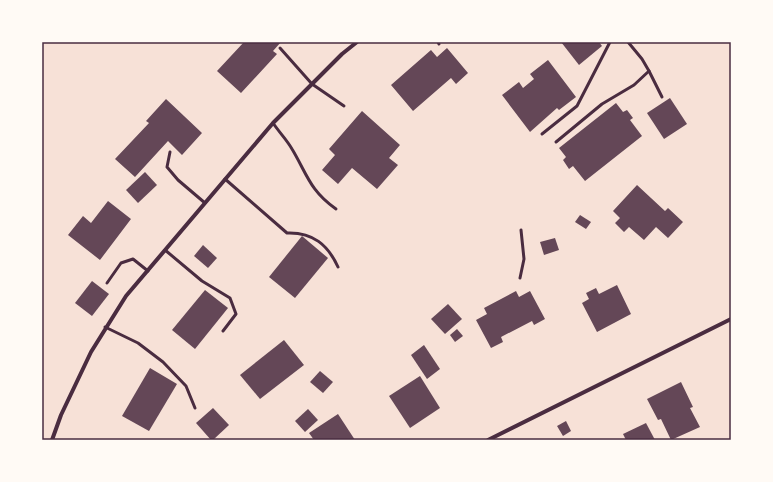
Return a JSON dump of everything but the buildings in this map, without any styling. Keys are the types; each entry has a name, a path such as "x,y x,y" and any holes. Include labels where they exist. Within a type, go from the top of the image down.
{"street":[{"path":"52,440 91,352 105,327 126,296 273,123 357,42"},
{"path":"488,440 731,319"}],"lane":[{"path":"542,134 576,106 610,42"},
{"path":"628,42 642,59 662,96"},
{"path":"280,48 312,84 344,106"},
{"path":"556,142 602,104 634,85 649,71"},
{"path":"273,123 292,148 307,180 326,202 336,209"},
{"path":"170,152 167,167 178,180 205,203"},
{"path":"225,179 288,233 300,233 311,236 332,255 338,268"},
{"path":"520,278 524,259 521,230"},
{"path":"165,250 202,281 230,298 236,314 223,331"},
{"path":"107,283 122,263 133,259 148,271"},
{"path":"105,327 138,343 163,362 186,386 195,408"}]}
